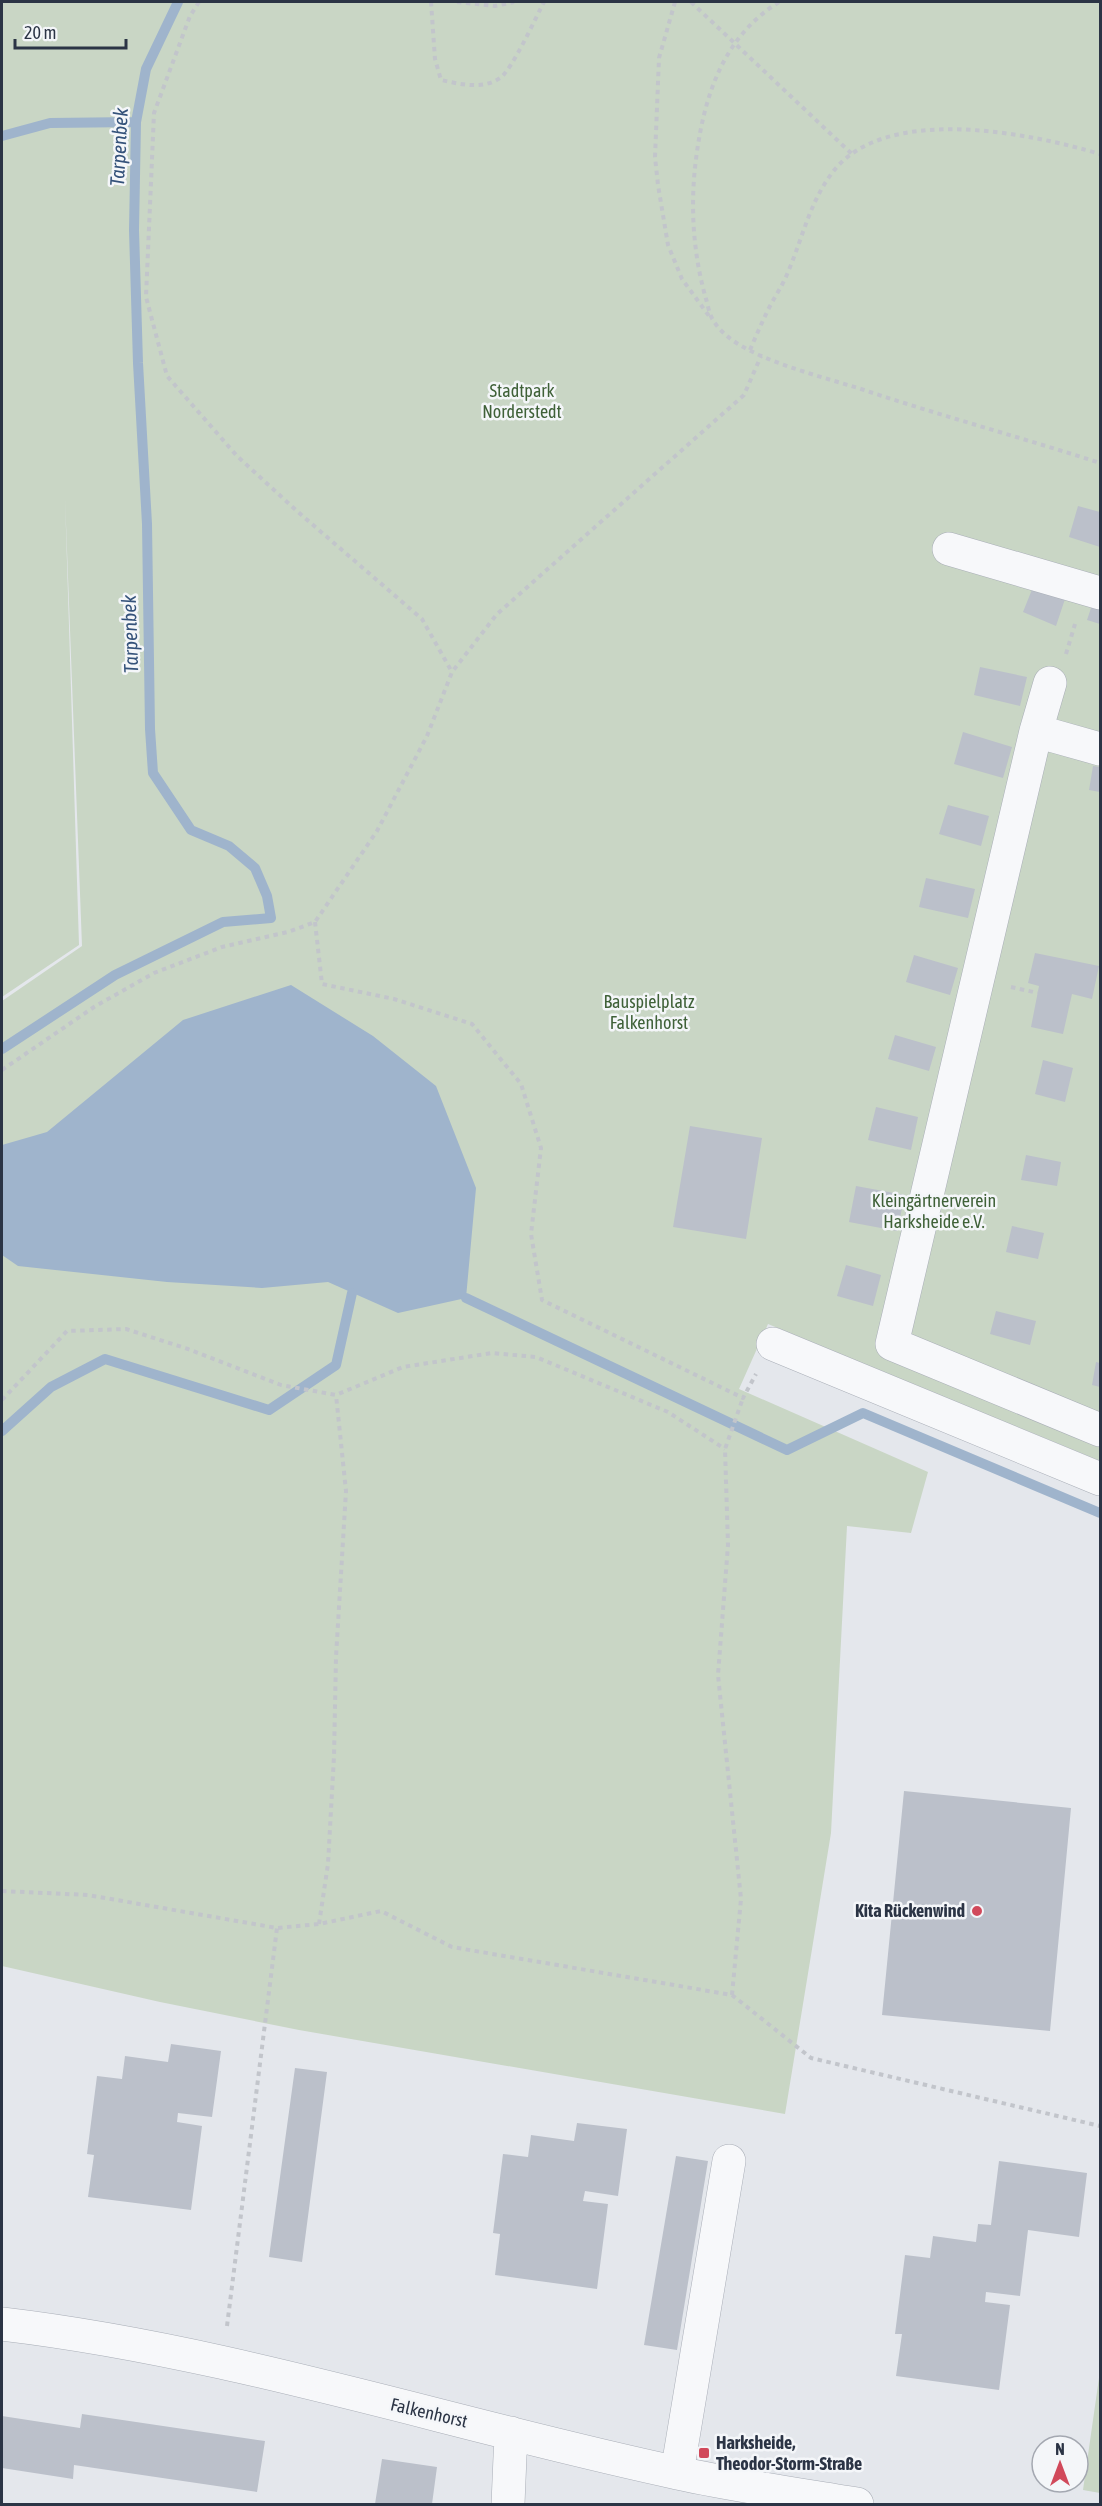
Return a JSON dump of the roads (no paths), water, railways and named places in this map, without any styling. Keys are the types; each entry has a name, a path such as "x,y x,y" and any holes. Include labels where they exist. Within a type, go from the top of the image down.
{"street":[{"path":"949,549 1092,591"},
{"path":"1050,683 1036,731 892,1344 1101,1430"},
{"path":"1036,731 1101,749"},
{"path":"773,1344 1101,1479"},
{"path":"677,2473 729,2161"},
{"name":"Falkenhorst","path":"2,2324 83,2336 223,2363 677,2473 857,2505"},
{"path":"508,2505 512,2433"}],"water":[{"path":"291,985 373,1036 436,1086 476,1188 466,1298 398,1313 328,1282 262,1288 167,1282 18,1266 2,1255 2,1145 47,1132 183,1020"}],"waterway":[{"name":"Tarpenbek","path":"2,1049 115,975 223,922 271,918 267,896 255,868 229,846 191,830 153,773 150,729 147,524 138,363 134,230 136,122 146,69 178,2"},
{"path":"2,136 50,123 136,122"},
{"path":"2,1431 51,1387 105,1359 269,1410 336,1365 352,1293"},
{"path":"466,1298 787,1450 863,1413 1100,1513"}],"place":[{"name":"Kita Rückenwind","path":"977,1911"},
{"name":"Harksheide, Theodor-Storm-Straße","path":"704,2453"}],"park label":[{"name":"Stadtpark Norderstedt","path":"522,401"},
{"name":"Bauspielplatz Falkenhorst","path":"649,1012"},
{"name":"Kleingärtnerverein Harksheide e.V.","path":"934,1211"}]}
